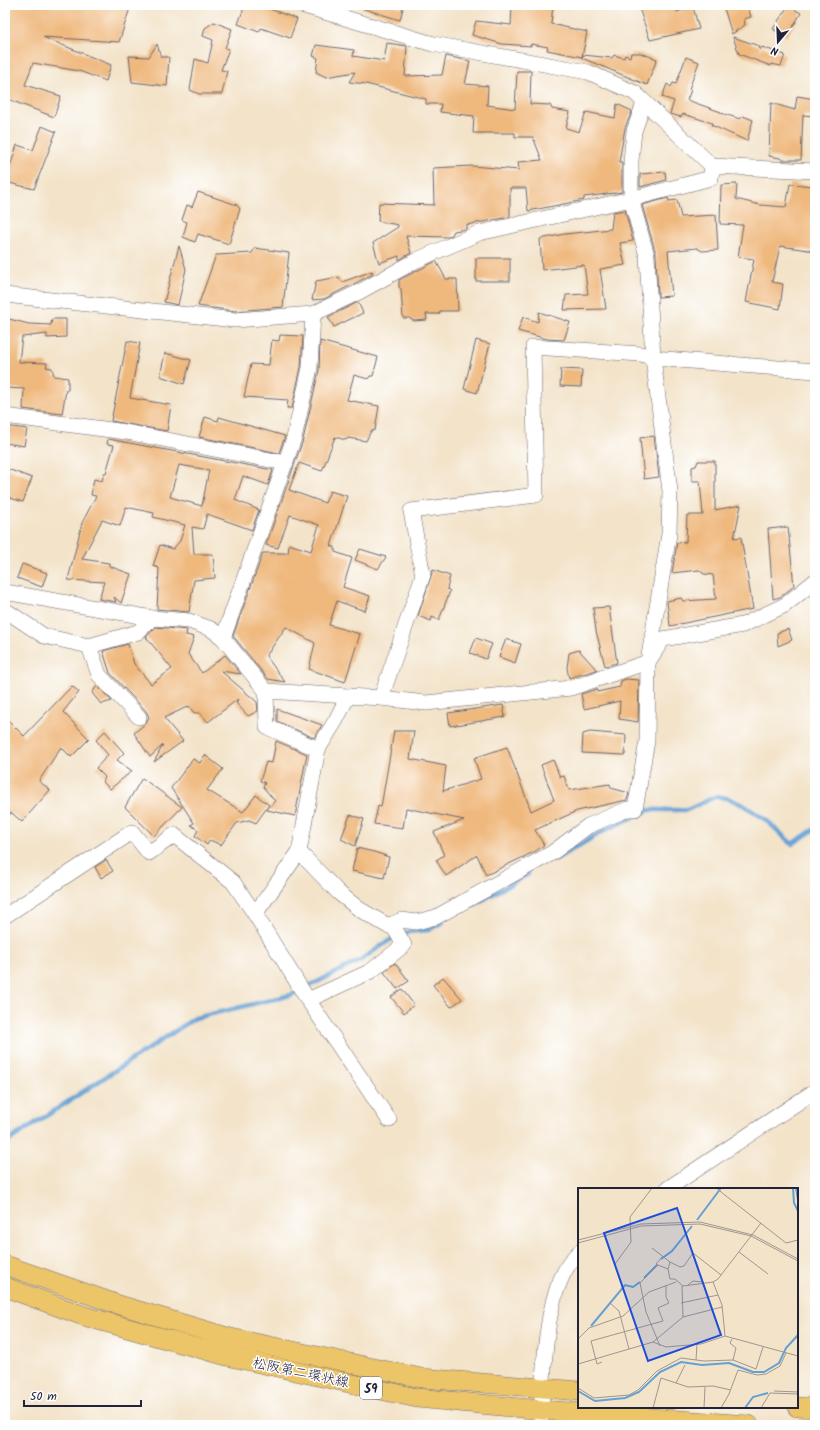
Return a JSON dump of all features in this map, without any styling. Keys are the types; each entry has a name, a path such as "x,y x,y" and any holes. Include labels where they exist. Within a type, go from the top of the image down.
{"main road":[{"name":"松阪第二環状線","path":"5,1265 116,1304 231,1338 421,1378 578,1392"},
{"name":"松阪第二環状線","path":"5,1287 84,1316 227,1356 418,1398 541,1418 749,1425"},
{"path":"798,1407 815,1408"}],"street":[{"path":"301,5 433,44 588,72 635,93 712,166 815,171"},
{"path":"299,852 339,893 359,909 388,926 402,920 416,922 436,917 552,852 588,826 628,809 635,809 647,741 648,662 669,534 670,492 653,358 647,256 631,199 631,161 634,131 644,103"},
{"path":"5,295 217,319 235,320 313,314 359,292 417,260 479,233 631,199 711,178 712,166"},
{"path":"223,638 294,438 310,368 313,314"},
{"path":"381,698 423,575 411,511 536,495 533,347 641,354 653,358 815,371"},
{"path":"5,416 126,432 286,463"},
{"path":"266,690 381,698 426,703 571,688 648,662 663,639 743,625 785,605 815,581"},
{"path":"5,592 152,618 189,621 211,629 223,638 266,690 266,727 318,749"},
{"path":"5,610 44,636 89,646 138,632 152,618"},
{"path":"89,646 99,675 139,716"},
{"path":"255,914 299,852 318,749 336,720 348,696"},
{"path":"5,916 132,832 149,853 174,835 233,882 255,914 307,999 389,1120"},
{"path":"307,999 370,971 404,946 393,925"},
{"path":"669,1188 815,1091"},
{"path":"541,1418 547,1336 551,1310 566,1269 578,1253"}],"building":[{"path":"5,5 131,5 119,42 43,37 111,65 106,81 79,71 33,63 25,85 61,96 54,117 5,98"},
{"path":"245,5 259,5 297,19 290,38 261,28 259,32 238,24"},
{"path":"361,5 393,5 403,8 400,20 361,8"},
{"path":"512,5 553,5 551,24 587,32 582,57 547,50 548,47 531,44 531,46 502,44 472,35 476,21 511,25"},
{"path":"647,5 658,5 661,9 675,6 677,12 693,7 699,29 650,40 639,8"},
{"path":"723,5 747,5 751,17 744,19 745,25 732,34"},
{"path":"788,6 801,13 787,37 773,29"},
{"path":"214,22 232,29 225,48 229,49 221,70 227,71 222,94 199,94 190,90 195,59 208,63 213,40 203,36 205,28"},
{"path":"733,37 759,46 760,50 762,47 785,55 781,66 771,64 771,66 739,54"},
{"path":"387,43 407,46 405,76 442,75 446,56 470,61 465,84 488,86 487,105 515,109 517,71 531,71 530,104 550,105 552,109 570,112 566,128 579,132 586,112 615,118 617,104 632,111 625,128 619,162 622,162 622,192 584,197 584,200 528,211 526,188 510,188 510,217 466,225 466,229 454,231 452,235 448,237 406,236 411,253 399,260 399,256 379,263 373,243 398,227 398,225 378,221 379,203 434,205 433,168 472,166 519,170 518,162 542,160 533,137 515,137 515,133 473,133 474,116 440,112 441,104 426,104 426,99 366,84 349,82 355,72 326,77 316,72 318,58 313,56 316,45 354,50 353,56 384,61"},
{"path":"157,44 161,57 169,57 167,86 132,82 129,56 149,57"},
{"path":"631,53 640,53 657,59 647,85 582,58 583,55 612,58 614,55 624,58 625,55 630,57"},
{"path":"686,57 699,62 689,89 691,90 687,100 740,119 743,116 753,120 747,141 711,125 712,123 683,114 681,117 670,114 674,101 662,97 667,84 671,87 673,83 676,84"},
{"path":"797,96 815,99 814,116 803,115 801,160 782,160 780,158 769,156 771,103 795,110"},
{"path":"42,126 56,132 34,189 5,182 17,145 33,150"},
{"path":"665,172 666,180 640,187 640,174"},
{"path":"737,184 736,199 760,205 786,207 790,184 815,186 815,251 780,246 772,282 783,284 780,309 746,302 754,259 738,257 743,225 720,224 721,185"},
{"path":"198,192 237,205 240,209 229,244 198,234 195,242 183,237 187,222 182,220 187,205 192,207"},
{"path":"668,198 669,201 677,200 681,217 716,215 718,250 702,251 697,248 668,251 672,296 658,297 656,254 642,205"},
{"path":"625,210 633,241 620,243 625,265 600,269 606,309 564,310 566,295 588,294 584,265 542,270 540,239 565,234 611,229 613,212"},
{"path":"179,246 186,269 178,305 164,302"},
{"path":"255,248 289,253 283,307 235,311 198,306 216,255 252,253"},
{"path":"476,258 510,258 510,281 476,281"},
{"path":"436,261 446,279 457,279 458,311 440,311 439,314 426,314 427,320 414,321 409,318 403,318 399,280"},
{"path":"372,271 373,274 324,299 312,300 316,281 339,277 342,282"},
{"path":"358,302 363,313 334,327 328,317"},
{"path":"539,312 570,322 564,340 547,339 518,331 523,317 538,322"},
{"path":"9,319 29,324 51,325 52,319 66,319 66,337 47,338 47,334 22,337 19,362 47,363 46,367 52,368 54,376 68,378 68,390 66,390 62,414 23,409 24,389 5,388 5,359"},
{"path":"280,335 303,336 301,367 292,408 287,408 288,400 244,397 251,364 269,365 272,340 279,341"},
{"path":"476,340 490,344 477,393 464,389"},
{"path":"127,341 140,343 130,398 171,405 167,431 111,421"},
{"path":"320,341 378,357 373,376 370,376 368,379 354,375 347,400 379,406 375,430 371,431 366,441 348,438 346,440 335,437 322,471 299,463 289,490 325,503 330,491 347,496 331,546 335,547 335,552 352,558 343,587 370,596 365,611 337,601 329,625 360,634 345,682 309,669 315,643 286,627 266,656 285,682 268,679 233,636 263,553 288,553 289,544 311,551 319,525 290,515 278,548 266,545 303,440 319,370"},
{"path":"165,353 191,360 184,384 160,376"},
{"path":"561,369 582,370 581,387 560,386"},
{"path":"205,417 218,421 219,417 285,436 279,453 199,437"},
{"path":"5,426 27,429 24,446 5,443"},
{"path":"654,436 659,477 644,479 640,438"},
{"path":"108,439 273,470 268,485 243,476 235,500 259,510 252,530 207,514 203,529 192,527 194,554 213,554 215,578 194,580 189,612 157,609 159,568 153,566 160,545 173,549 180,541 185,525 153,517 154,513 126,507 120,526 102,520 82,559 109,563 109,566 131,574 121,603 114,597 116,602 99,599 104,582 68,580 82,523 96,496 91,495 94,479 102,481 104,473 106,473 114,445 107,444","holes":["179,465 209,470 202,506 170,497"]},
{"path":"698,461 715,461 715,510 741,505 734,538 741,537 753,609 670,626 667,601 681,598 683,601 716,599 713,575 704,574 699,570 672,573 677,543 686,542 687,515 703,515 700,481 692,481 692,467 696,466"},
{"path":"5,468 32,478 23,502 10,498 8,494 5,493"},
{"path":"788,527 794,586 780,597 773,599 768,529"},
{"path":"360,549 386,557 378,569 355,560"},
{"path":"22,564 47,573 42,587 17,578"},
{"path":"433,570 450,576 447,589 450,591 439,620 432,617 431,621 418,616"},
{"path":"609,607 617,663 605,666 596,631 593,608"},
{"path":"156,627 187,630 186,635 194,637 188,654 202,673 225,655 241,674 221,671 257,702 258,711 248,716 236,703 238,699 208,722 200,713 194,713 189,706 164,718 183,741 154,762 163,745 150,757 134,733 145,724 149,717 146,711 110,673 103,651 128,644 134,664 151,684 172,669 146,637"},
{"path":"788,629 792,640 778,646 777,633"},
{"path":"476,638 492,644 486,659 470,653"},
{"path":"506,639 521,644 515,663 499,657"},
{"path":"579,650 597,670 569,678 567,668 569,653"},
{"path":"626,679 639,680 638,722 619,719 620,701 584,709 581,694 597,689 597,692 620,687 621,681"},
{"path":"72,686 79,692 63,712 89,739 71,757 61,747 39,781 50,790 22,822 12,813 5,816 5,717 24,736"},
{"path":"97,686 112,701 101,704 92,693"},
{"path":"503,705 505,717 450,726 448,713"},
{"path":"277,709 322,725 314,738 277,721"},
{"path":"105,731 124,753 117,760 132,771 110,789 103,782 105,777 96,768 108,755 96,740"},
{"path":"394,731 414,731 410,759 446,766 443,791 481,779 474,758 507,747 531,811 554,800 541,765 553,760 560,777 564,776 569,790 610,784 611,788 629,793 627,800 577,811 535,830 544,845 536,851 486,875 477,855 446,876 436,860 444,855 434,832 464,820 406,808 403,828 374,824 378,806 381,807"},
{"path":"590,732 626,735 625,755 582,753 583,734"},
{"path":"276,741 307,754 295,816 267,810 275,801 263,787 265,783 260,781 266,762 272,763"},
{"path":"205,755 223,769 207,790 243,812 256,795 269,805 256,823 249,820 237,823 221,845 210,840 207,845 195,836 198,830 191,825 194,823 171,788 193,759 200,763"},
{"path":"142,778 182,807 154,836 125,807"},
{"path":"350,815 364,819 355,846 341,839"},
{"path":"357,848 389,857 384,878 352,871"},
{"path":"106,860 113,871 101,878 95,867"},
{"path":"395,963 409,981 397,989 384,972"},
{"path":"443,977 462,999 451,1007 433,985"},
{"path":"402,989 414,1005 404,1013 391,997"}],"waterway":[{"path":"556,859 605,830 649,810 687,810 717,796 730,799 745,806 766,820 792,844 815,829"},
{"path":"472,906 528,874"},
{"path":"5,1143 195,1018 291,995 359,961 393,938 408,932 428,930 443,922"}]}
